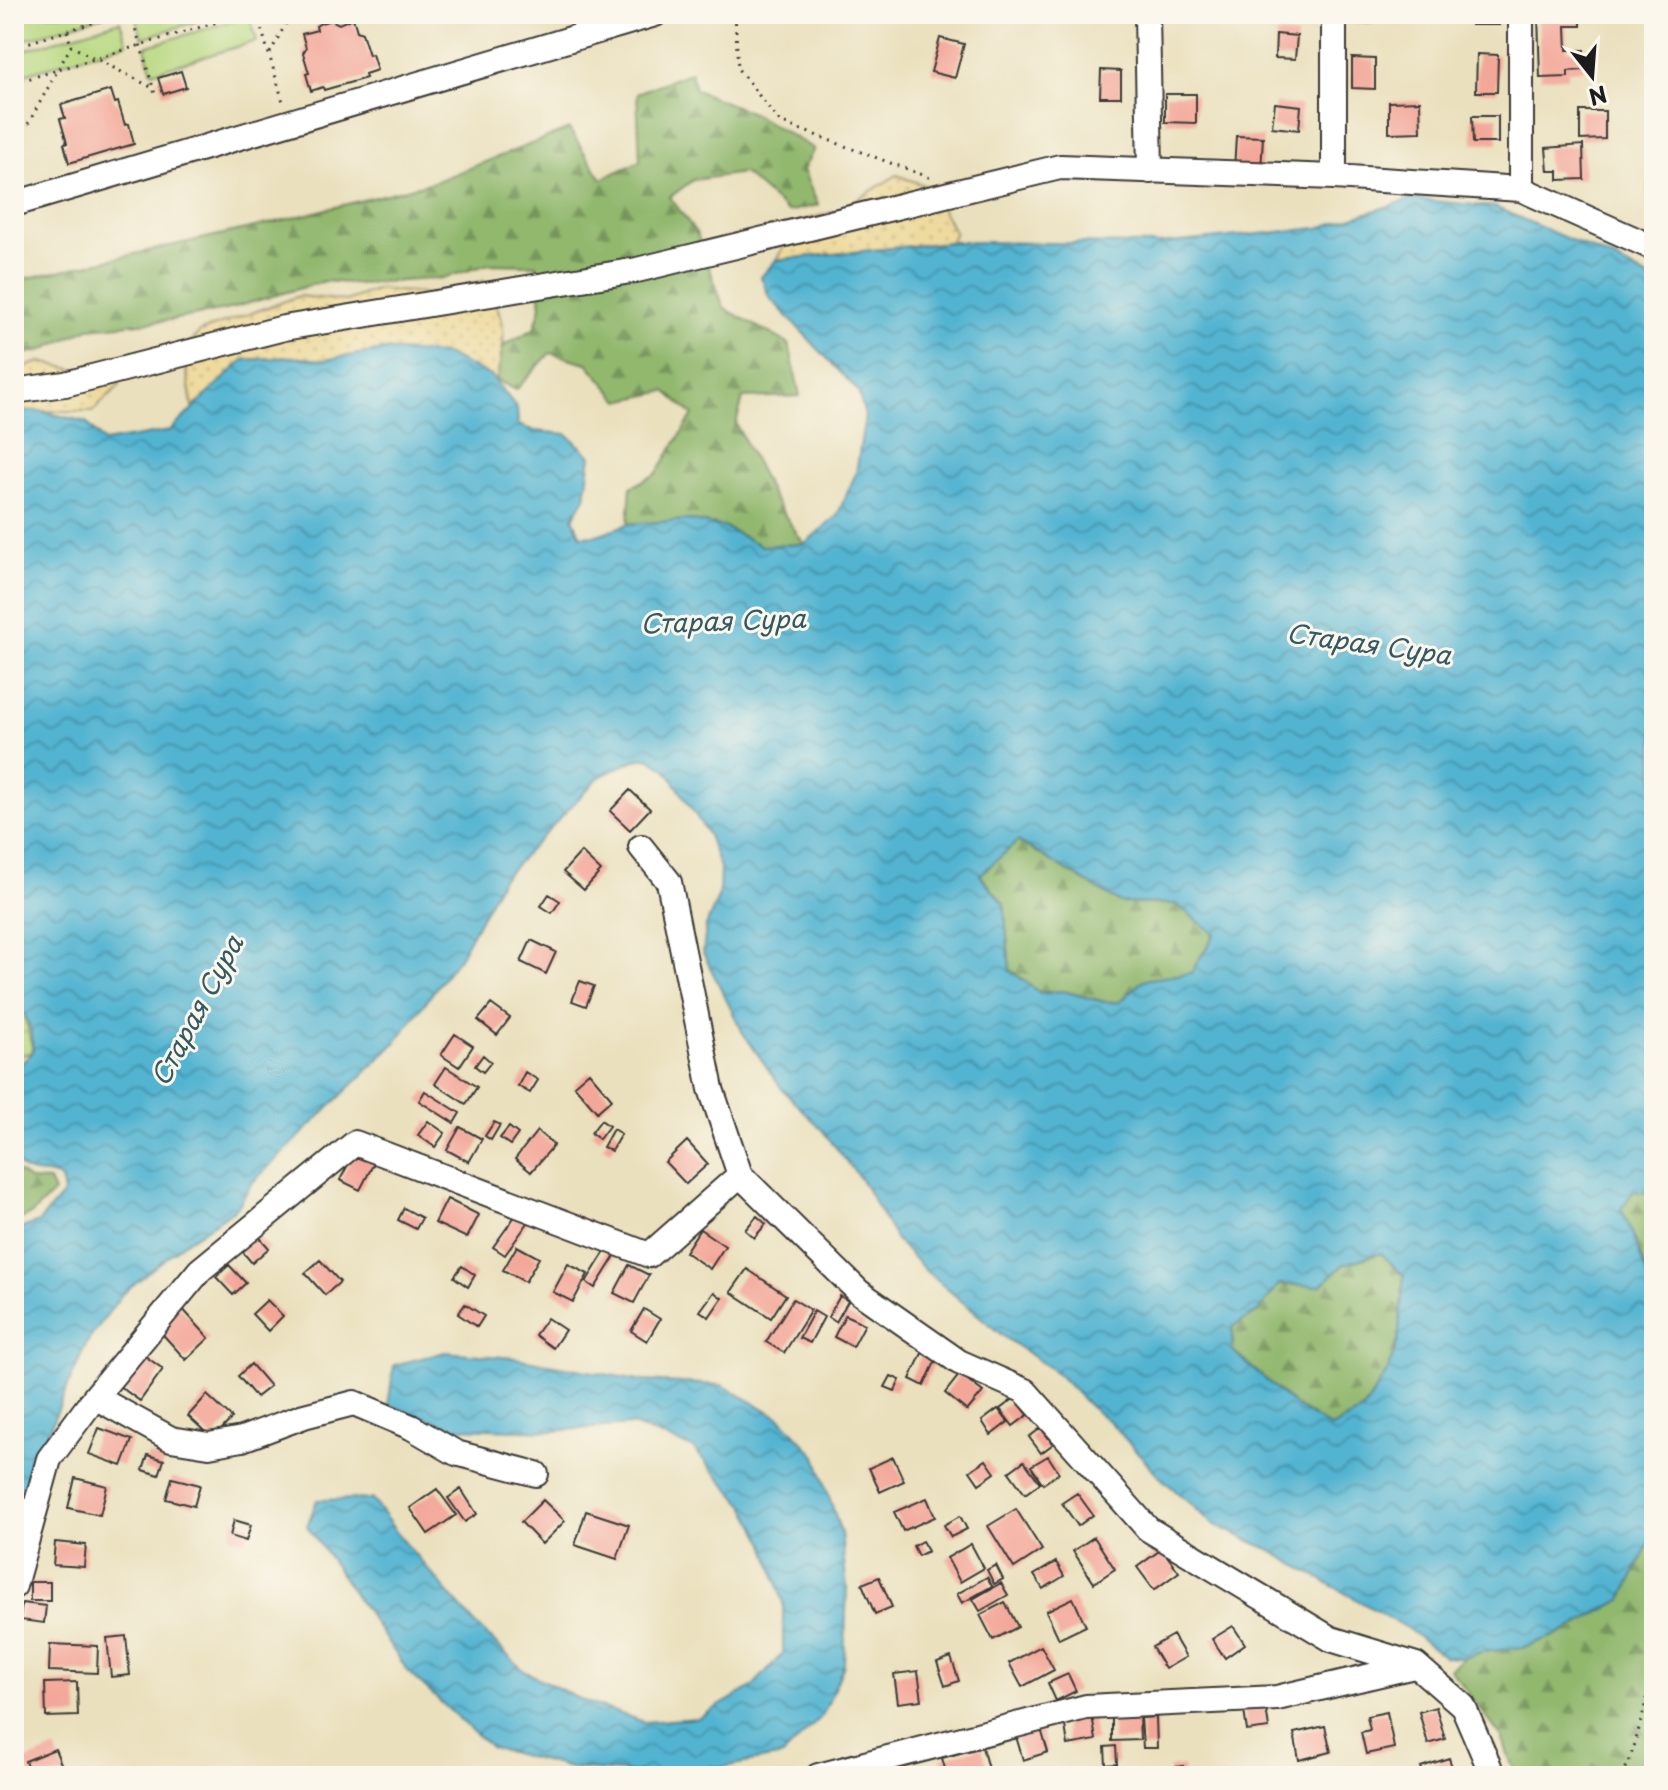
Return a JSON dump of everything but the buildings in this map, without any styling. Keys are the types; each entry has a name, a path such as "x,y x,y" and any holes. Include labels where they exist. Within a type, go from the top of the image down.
{"street":[{"path":"14,204 287,114 654,14"},
{"path":"1147,14 1150,171"},
{"path":"1334,14 1334,177"},
{"path":"1521,14 1521,189"},
{"path":"14,391 65,384 284,328 637,270 1060,167 1334,177 1521,189 1654,248"},
{"path":"641,847 669,882 711,1089 740,1175 859,1292 959,1362 1025,1391 1148,1529 1331,1639 1416,1665 1463,1706 1493,1776"},
{"path":"14,1586 49,1459 95,1397 200,1270 355,1143 649,1255 740,1175"},
{"path":"95,1397 171,1439 209,1445 242,1439 304,1416 354,1403 411,1427 456,1453 536,1474"},
{"path":"818,1776 1086,1707 1277,1698 1416,1665"}],"path":[{"path":"14,47 122,14"},
{"path":"131,14 155,94"},
{"path":"21,101 14,82 244,14"},
{"path":"257,14 287,114"},
{"path":"269,54 291,14"},
{"path":"735,14 738,69 780,122 965,190"},
{"path":"28,124 71,46 67,31"},
{"path":"71,46 153,88"},
{"path":"1623,1776 1654,1672"}],"green space":[{"path":"14,14 109,14 14,43"},
{"path":"144,14 222,14 142,38 136,17"},
{"path":"249,16 257,41 152,72 145,47"},
{"path":"120,21 127,43 25,74 18,52"},
{"path":"691,72 695,90 750,112 814,149 803,170 818,205 788,212 743,173 693,180 670,197 697,234 724,308 789,344 800,396 743,398 736,424 772,496 804,544 761,546 724,527 688,520 628,524 631,487 656,474 693,415 666,391 620,401 587,363 550,353 516,390 496,380 504,345 534,329 541,307 537,265 489,264 444,278 359,284 325,281 225,310 170,320 89,328 43,350 14,356 14,281 268,224 434,182 569,129 602,179 640,161 637,93"},
{"path":"1017,841 1121,903 1176,904 1215,933 1191,973 1143,980 1120,1002 1105,1002 1063,991 1040,993 1010,970 1004,904 980,875"},
{"path":"14,968 33,1052 14,1057"},
{"path":"14,1169 29,1180 49,1181 54,1192 32,1214 14,1222"},
{"path":"1634,1191 1654,1194 1654,1296 1621,1209"},
{"path":"1382,1253 1404,1275 1398,1341 1388,1370 1363,1410 1331,1428 1293,1404 1232,1350 1233,1327 1258,1312 1279,1284 1321,1286 1344,1264"},
{"path":"1654,1538 1654,1745 1648,1776 1516,1776 1502,1738 1450,1669 1464,1658 1481,1652 1522,1648"}],"sand":[{"path":"897,175 929,187 955,233 950,242 776,260 799,222 840,210"},
{"path":"484,281 498,308 503,329 496,380 491,376 383,350 324,360 291,357 243,360 193,410 183,349 201,331 299,296 346,301 378,289 428,294"},
{"path":"41,362 77,370 104,366 120,385 93,411 41,411 14,417 14,370"}],"water":[{"name":"Старая Сура","path":"1412,199 1495,207 1614,259 1654,281 1654,1152 1651,1158 1654,1194 1634,1191 1621,1209 1654,1296 1654,1538 1622,1600 1562,1633 1522,1648 1481,1652 1464,1658 1445,1657 1408,1629 1266,1548 1213,1524 1159,1476 1111,1423 1089,1406 1058,1374 1003,1336 927,1272 896,1240 862,1181 822,1130 782,1089 743,1033 703,953 706,926 719,895 720,868 707,833 666,769 648,758 635,760 599,777 501,880 460,956 395,1043 251,1184 237,1208 184,1243 122,1294 86,1344 14,1512 14,1231 39,1222 64,1193 61,1179 24,1170 14,1157 14,1070 33,1052 27,1020 14,1006 14,410 41,411 86,422 104,442 170,431 243,360 291,357 324,360 383,350 445,354 491,376 517,408 518,425 535,431 567,434 591,456 585,498 573,518 581,536 597,535 628,524 688,520 724,527 761,546 804,544 837,516 856,473 865,416 858,391 769,297 761,277 776,260 950,242 1159,244 1318,228","holes":["1018,841 1121,903 1176,904 1215,934 1191,973 1143,980 1120,1002 1105,1002 1063,991 1040,993 1010,970 1004,904 980,875","1381,1253 1404,1276 1398,1341 1388,1370 1363,1410 1331,1428 1293,1404 1232,1350 1233,1327 1258,1312 1279,1284 1321,1286 1344,1264"]},
{"path":"445,1352 515,1358 644,1381 722,1385 781,1418 816,1456 841,1533 847,1587 844,1665 823,1715 783,1756 672,1776 570,1768 490,1747 410,1674 307,1526 317,1500 372,1499 400,1537 476,1625 524,1671 586,1702 644,1722 698,1718 752,1687 783,1653 783,1602 765,1544 745,1506 693,1448 632,1425 552,1431 455,1428 388,1405 394,1365"}]}
